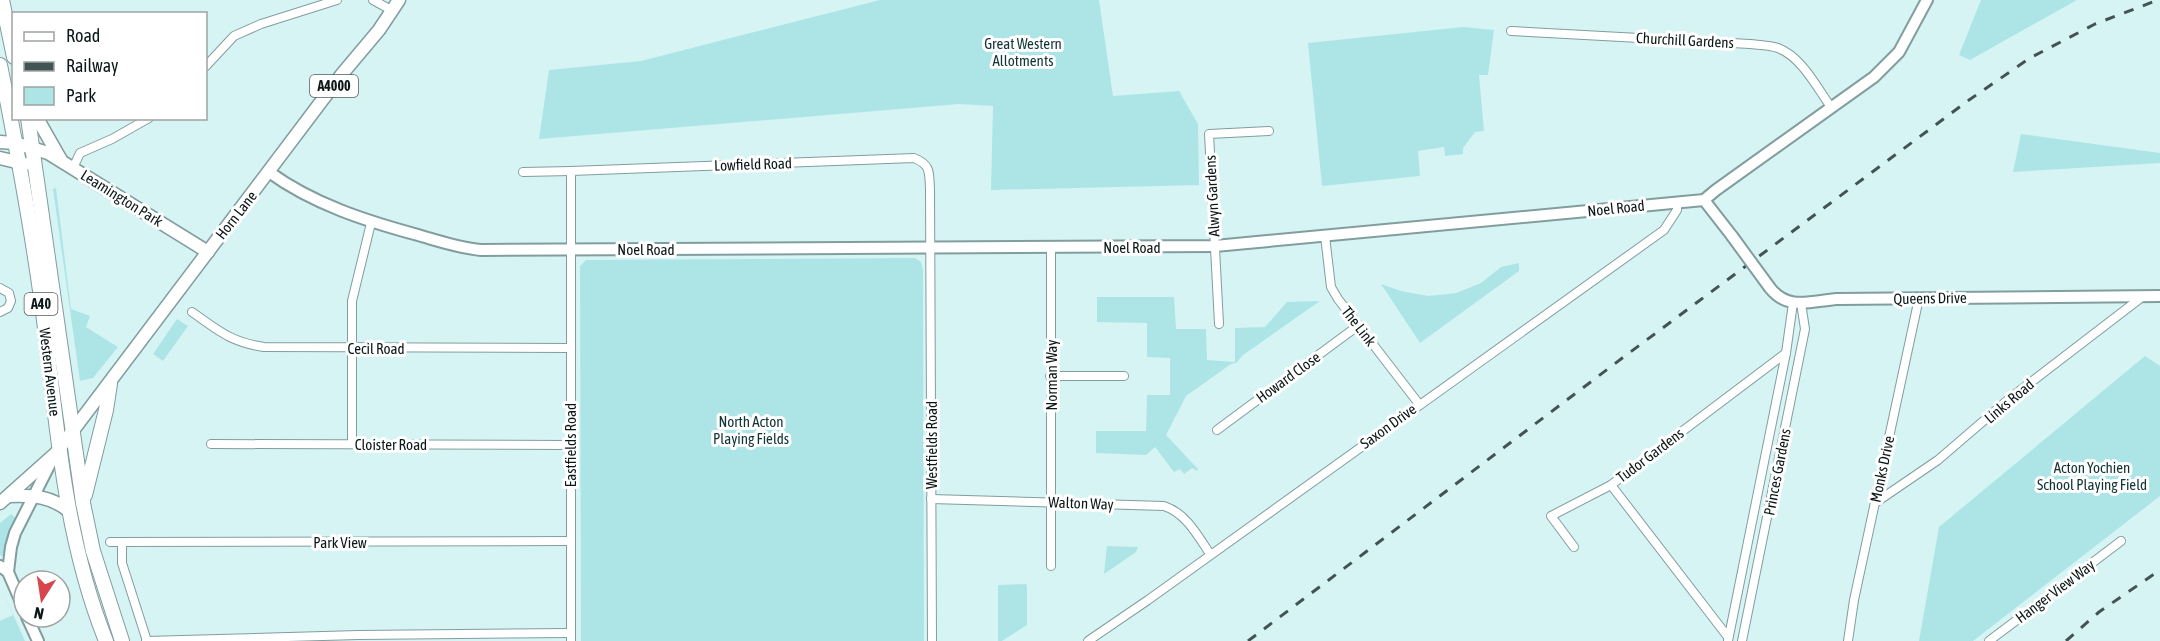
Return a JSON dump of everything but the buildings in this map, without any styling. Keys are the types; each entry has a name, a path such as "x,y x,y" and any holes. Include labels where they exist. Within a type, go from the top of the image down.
{"highway":[{"path":"2,0 12,48"},
{"name":"Western Avenue","path":"0,65 19,161 42,307 58,451 79,560 106,641"},
{"name":"Western Avenue","path":"28,120 83,503 93,551 122,641"},
{"name":"A4000","path":"83,503 106,410 110,384"}],"main road":[{"name":"Horn Lane","path":"74,430 396,5"},
{"path":"0,104 5,89"},
{"path":"38,120 61,161"},
{"name":"Leamington Park","path":"0,142 15,142 61,161 208,252"},
{"path":"0,158 19,161 36,170"},
{"name":"A4000","path":"4,500 58,451 74,430"},
{"name":"A4000","path":"4,500 34,497 54,500 70,512"}],"street":[{"path":"207,65 234,36 261,24 338,0"},
{"path":"373,0 396,5"},
{"path":"1797,303 1778,297 1704,200 1874,77 1899,52 1927,0"},
{"name":"Churchill Gardens","path":"1511,31 1750,44 1778,48 1806,72 1831,108"},
{"path":"73,168 80,153 145,120"},
{"name":"Alwyn Gardens","path":"1215,246 1209,134 1269,131"},
{"name":"Lowfield Road","path":"571,171 914,158 924,162 929,170 930,249"},
{"path":"523,172 571,171 571,249"},
{"name":"Noel Road","path":"269,172 319,201 372,223 465,248 481,250 1215,246 1704,200"},
{"name":"Saxon Drive","path":"1088,641 1664,230 1677,210 1677,202"},
{"path":"352,444 351,301 372,223"},
{"name":"The Link","path":"1325,236 1331,287 1419,404"},
{"path":"1215,246 1219,324"},
{"name":"Norman Way","path":"1051,247 1051,566"},
{"name":"Eastfields Road","path":"571,249 571,637"},
{"name":"Westfields Road","path":"930,249 932,641"},
{"path":"0,288 9,293 11,301 8,308 0,312"},
{"name":"Queens Drive","path":"1797,303 1837,299 2160,296"},
{"name":"Links Road","path":"1875,503 1938,460 2009,399 2142,297"},
{"name":"Monks Drive","path":"1848,641 1854,600 1919,298"},
{"name":"Princes Gardens","path":"1728,639 1797,303"},
{"name":"Princes Gardens","path":"1742,641 1806,329 1797,303"},
{"name":"Cecil Road","path":"192,312 230,339 247,345 264,347 571,348"},
{"name":"Howard Close","path":"1217,430 1359,325"},
{"name":"Tudor Gardens","path":"1728,639 1611,485 1786,353"},
{"path":"1050,376 1124,376"},
{"name":"Cloister Road","path":"211,444 570,445"},
{"path":"12,585 4,569 15,532 58,451"},
{"path":"1574,547 1551,516 1611,485"},
{"name":"Walton Way","path":"931,499 1159,505 1170,508 1183,516 1210,554"},
{"name":"Park View","path":"110,542 570,541"},
{"name":"Hanger View Way","path":"1989,641 2121,541"},
{"path":"122,543 122,563 146,641 358,635 571,637"}],"green space":[{"name":"Great Western Allotments","path":"880,0 1099,0 1113,96 1179,91 1198,124 1199,185 991,190 993,106 959,104 539,139 549,70 641,61"},
{"path":"1981,0 2077,0 1970,60 1959,55"},
{"path":"1463,27 1494,30 1488,75 1479,75 1484,131 1475,132 1463,148 1463,154 1445,156 1444,147 1418,151 1420,176 1322,186 1308,43"},
{"path":"2021,134 2160,153 2160,163 2013,172"},
{"path":"56,188 71,309 90,316 86,327 118,347 93,378 80,381 53,189"},
{"name":"North Acton Playing Fields","path":"915,258 921,262 923,270 924,641 581,641 580,266 586,260"},
{"path":"1519,263 1519,271 1420,343 1381,284 1401,291 1428,296 1456,293 1481,283 1501,267"},
{"path":"1097,297 1174,297 1176,329 1206,329 1207,360 1235,362 1235,328 1265,327 1287,302 1320,301 1243,355 1236,363 1231,364 1186,396 1166,435 1198,469 1197,471 1192,468 1184,474 1180,469 1174,472 1155,447 1146,455 1096,453 1096,431 1146,431 1147,395 1170,395 1170,358 1147,357 1147,323 1097,322"},
{"path":"177,319 188,326 163,361 153,354"},
{"name":"Acton Yochien School Playing Field","path":"2145,356 2160,366 2160,496 1973,641 1919,641 1939,527"},
{"path":"11,514 16,518 9,535 6,555 2,556 0,555 0,523"},
{"path":"1107,546 1138,547 1136,552 1104,574"},
{"path":"1026,584 1027,625 1002,641 998,641 998,585"},
{"path":"12,615 12,629 20,629 25,641 0,641 0,621"}],"railway":[{"path":"1248,641 1969,100 2030,58 2095,24 2158,0"},
{"path":"2066,641 2099,612 2160,570"}]}
